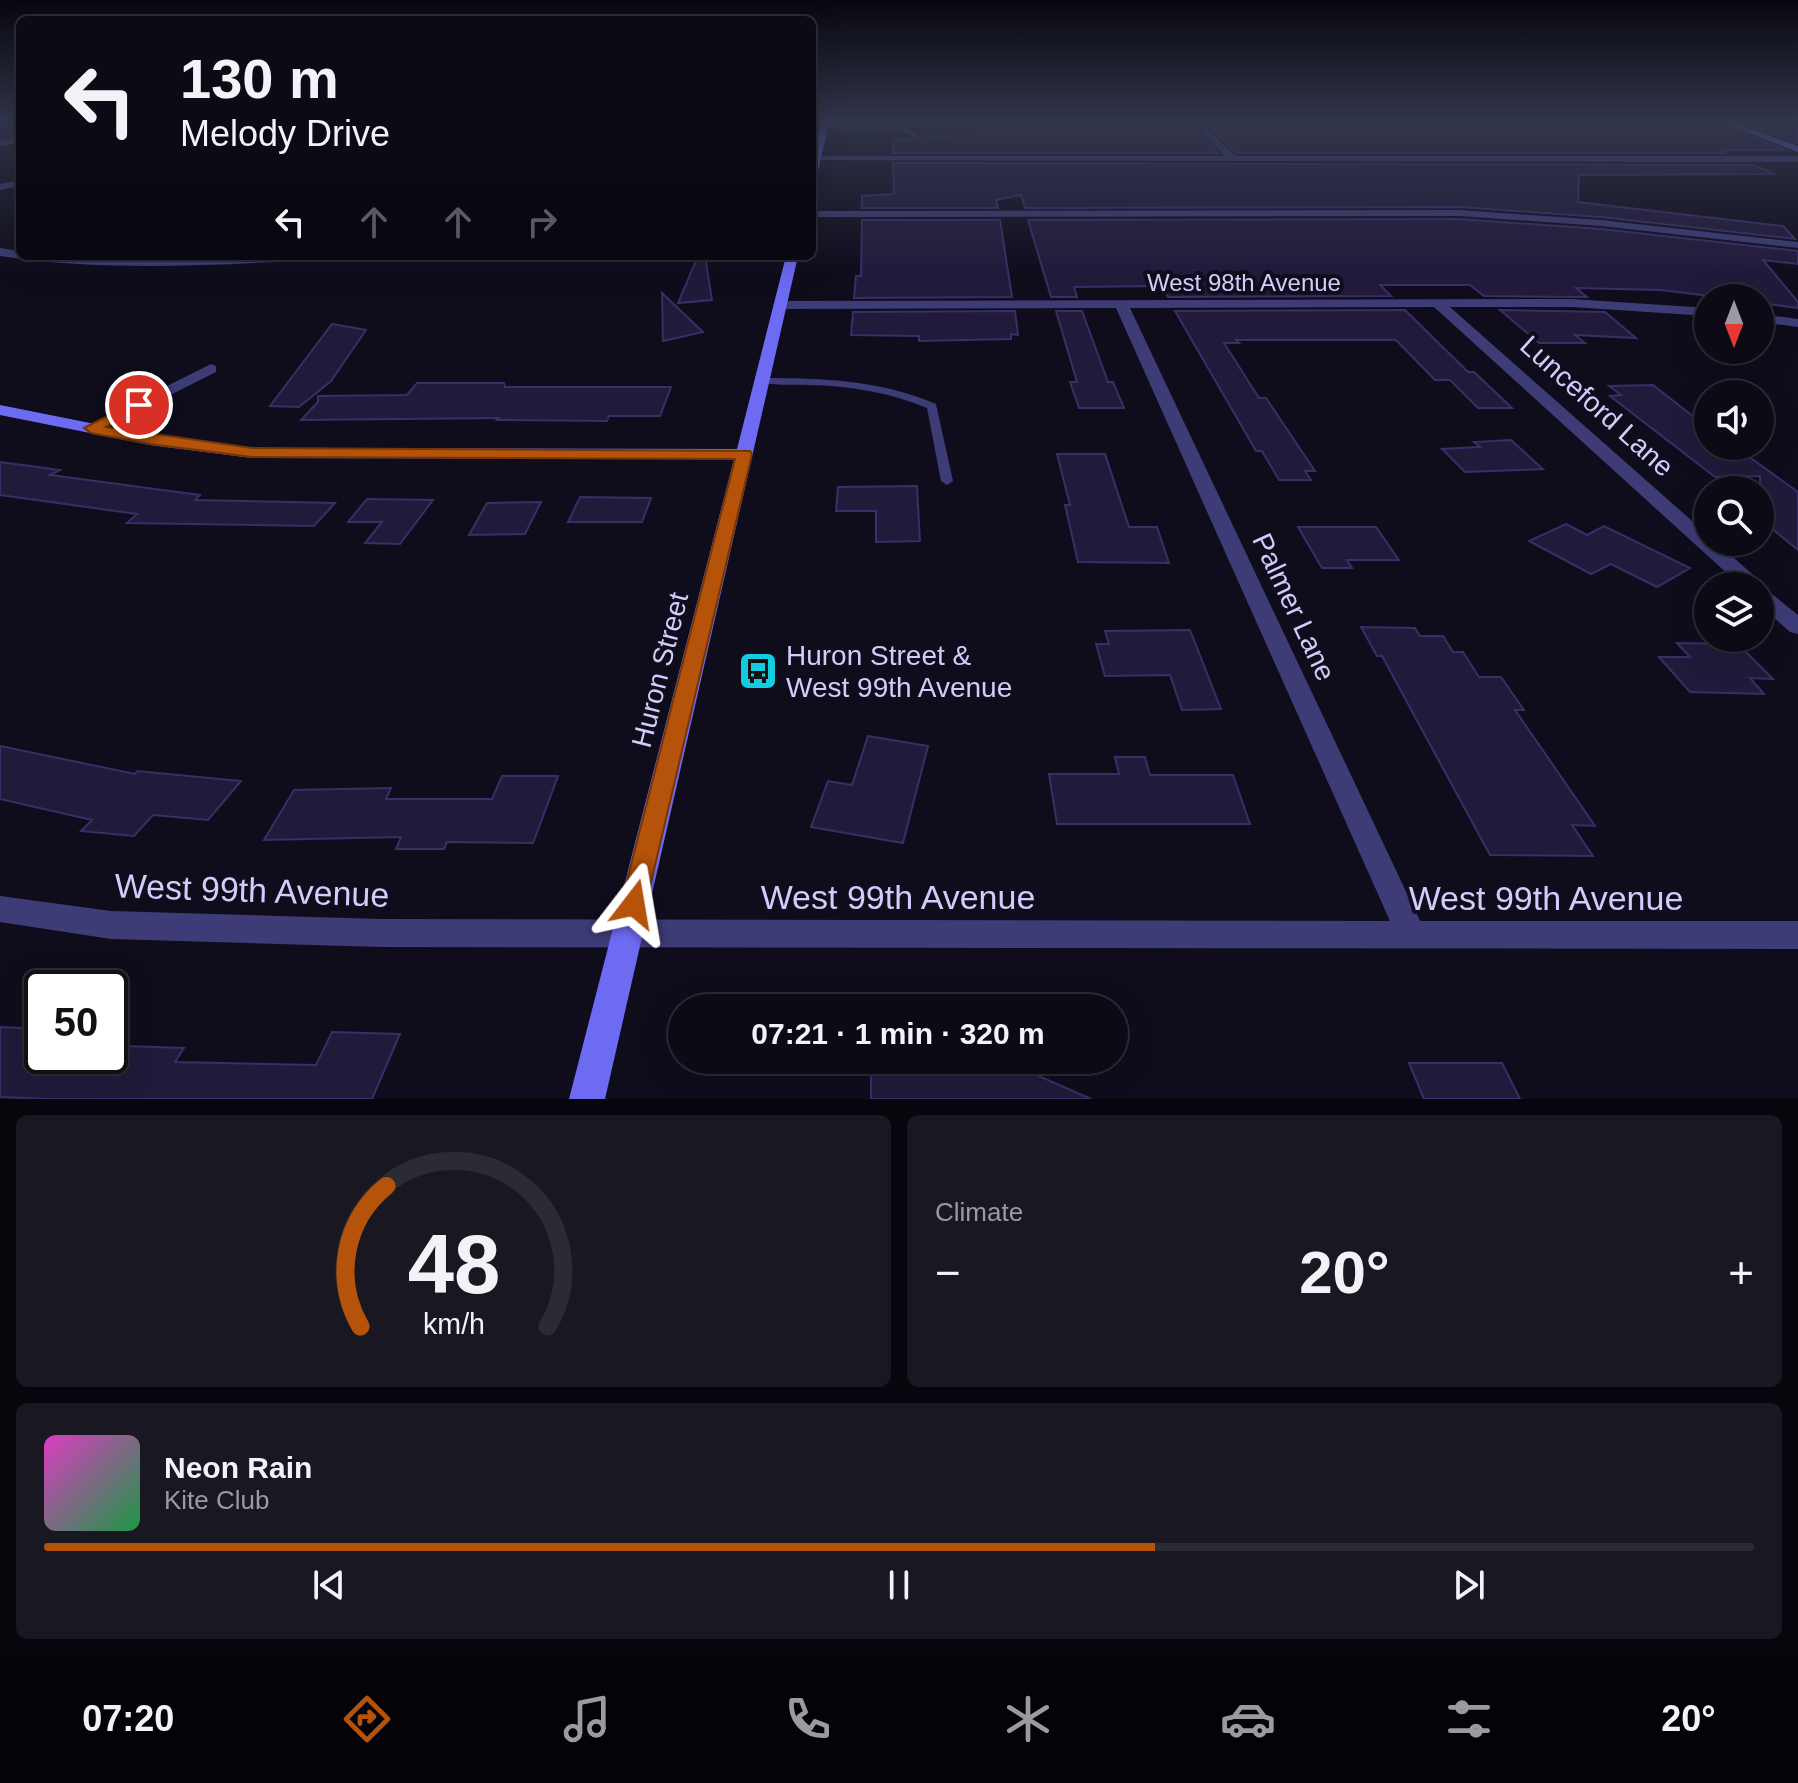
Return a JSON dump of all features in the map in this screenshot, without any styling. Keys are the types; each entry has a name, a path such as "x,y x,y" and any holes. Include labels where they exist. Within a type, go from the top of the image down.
{"main road":[{"name":"Huron Street","path":"587,1099 791,260"},
{"path":"0,410 150,440 252,453 744,454"}],"street":[{"path":"816,214 1459,213 1589,222 1798,245"},
{"path":"91,260 160,264 240,260"},
{"path":"160,264 167,260"},
{"name":"Lunceford Lane","path":"1437,303 1737,572"},
{"name":"West 98th Avenue","path":"780,305 1597,303 1694,311"},
{"name":"Palmer Lane","path":"1121,304 1412,936"},
{"path":"1774,320 1798,323"},
{"path":"91,428 211,369"},
{"path":"1774,606 1798,627"},
{"name":"West 99th Avenue","path":"0,909 111,925 203,930 627,935 1798,935"}],"lane":[{"path":"762,381 827,381 877,387 914,397 932,406 947,481"}],"building":[{"path":"893,170 1766,170 1775,174 1579,175 1578,202 1783,226 1795,239 1601,217 1459,207 1025,208 1021,195 996,200 998,208 862,208 862,196 894,194"},
{"path":"1459,219 1601,229 1798,251 1798,264 1763,260 1798,302 1798,308 1774,305 1774,284 1694,284 1694,294 1576,288 1587,297 1484,296 1470,285 1380,285 1391,296 1168,297 1162,286 1074,287 1077,297 1051,297 1028,220"},
{"path":"862,220 1000,220 1012,297 854,298 856,276 861,276"},
{"path":"696,260 706,260 712,300 678,303"},
{"path":"662,293 703,332 663,341"},
{"path":"1405,310 1468,372 1474,372 1512,408 1478,408 1450,380 1435,380 1396,340 1236,340 1239,343 1224,343 1259,398 1266,398 1315,471 1305,471 1311,480 1279,480 1262,451 1256,451 1175,311"},
{"path":"1500,310 1605,312 1636,338 1575,335 1585,343 1539,343"},
{"path":"1015,311 1018,335 1011,334 1011,339 919,341 919,336 851,335 853,312"},
{"path":"1056,311 1082,311 1108,382 1113,382 1124,408 1079,408 1070,382 1077,382"},
{"path":"332,324 366,330 331,381 299,407 270,406"},
{"path":"417,383 504,383 505,387 671,387 660,416 609,416 607,421 497,420 499,418 301,420 318,402 318,396 407,395"},
{"path":"1653,385 1694,417 1694,460 1753,460 1798,492 1798,550 1774,530 1774,476 1714,476 1610,396 1621,395 1609,386"},
{"path":"1511,440 1543,469 1465,472 1442,449 1480,447 1474,442"},
{"path":"1057,454 1105,454 1129,527 1157,527 1169,563 1078,562 1065,505 1070,505"},
{"path":"0,462 60,470 50,475 200,495 195,500 335,503 314,526 127,523 137,514 0,495"},
{"path":"917,486 920,541 876,542 876,511 836,511 838,487"},
{"path":"580,497 651,498 642,522 568,522"},
{"path":"367,499 433,500 400,544 365,543 382,522 348,522"},
{"path":"541,502 525,534 469,535 487,503"},
{"path":"1566,524 1587,535 1604,526 1690,568 1657,587 1611,564 1591,574 1529,541"},
{"path":"1298,527 1376,527 1399,560 1347,560 1352,568 1322,568"},
{"path":"1361,627 1415,628 1420,636 1443,636 1453,652 1463,652 1479,677 1501,677 1524,710 1515,710 1595,826 1572,825 1593,856 1490,855 1382,656 1377,656"},
{"path":"1190,630 1221,709 1182,710 1170,675 1105,676 1096,644 1109,644 1105,631"},
{"path":"1677,643 1694,643 1694,652 1746,652 1773,679 1750,678 1764,694 1690,692 1659,657 1690,657"},
{"path":"868,736 928,746 903,843 811,827 828,781 852,785"},
{"path":"0,746 135,774 137,771 241,781 208,820 153,815 134,836 81,831 92,820 0,799"},
{"path":"1115,757 1145,757 1150,775 1233,775 1250,824 1057,824 1049,774 1119,774"},
{"path":"502,776 558,776 533,843 447,842 444,849 396,849 401,837 264,840 294,790 391,788 386,799 492,799"},
{"path":"0,1027 24,1028 24,1074 128,1074 128,1046 184,1048 175,1062 316,1065 332,1032 400,1034 372,1099 0,1097"},
{"path":"1409,1063 1502,1063 1520,1099 1424,1099"},
{"path":"871,1074 1034,1074 1091,1099 871,1099"}],"place":[{"name":"Huron Street & West 99th Avenue","path":"758,671"}],"route":[{"path":"139,405 91,428 150,440 252,453 744,454 634,904"}]}
